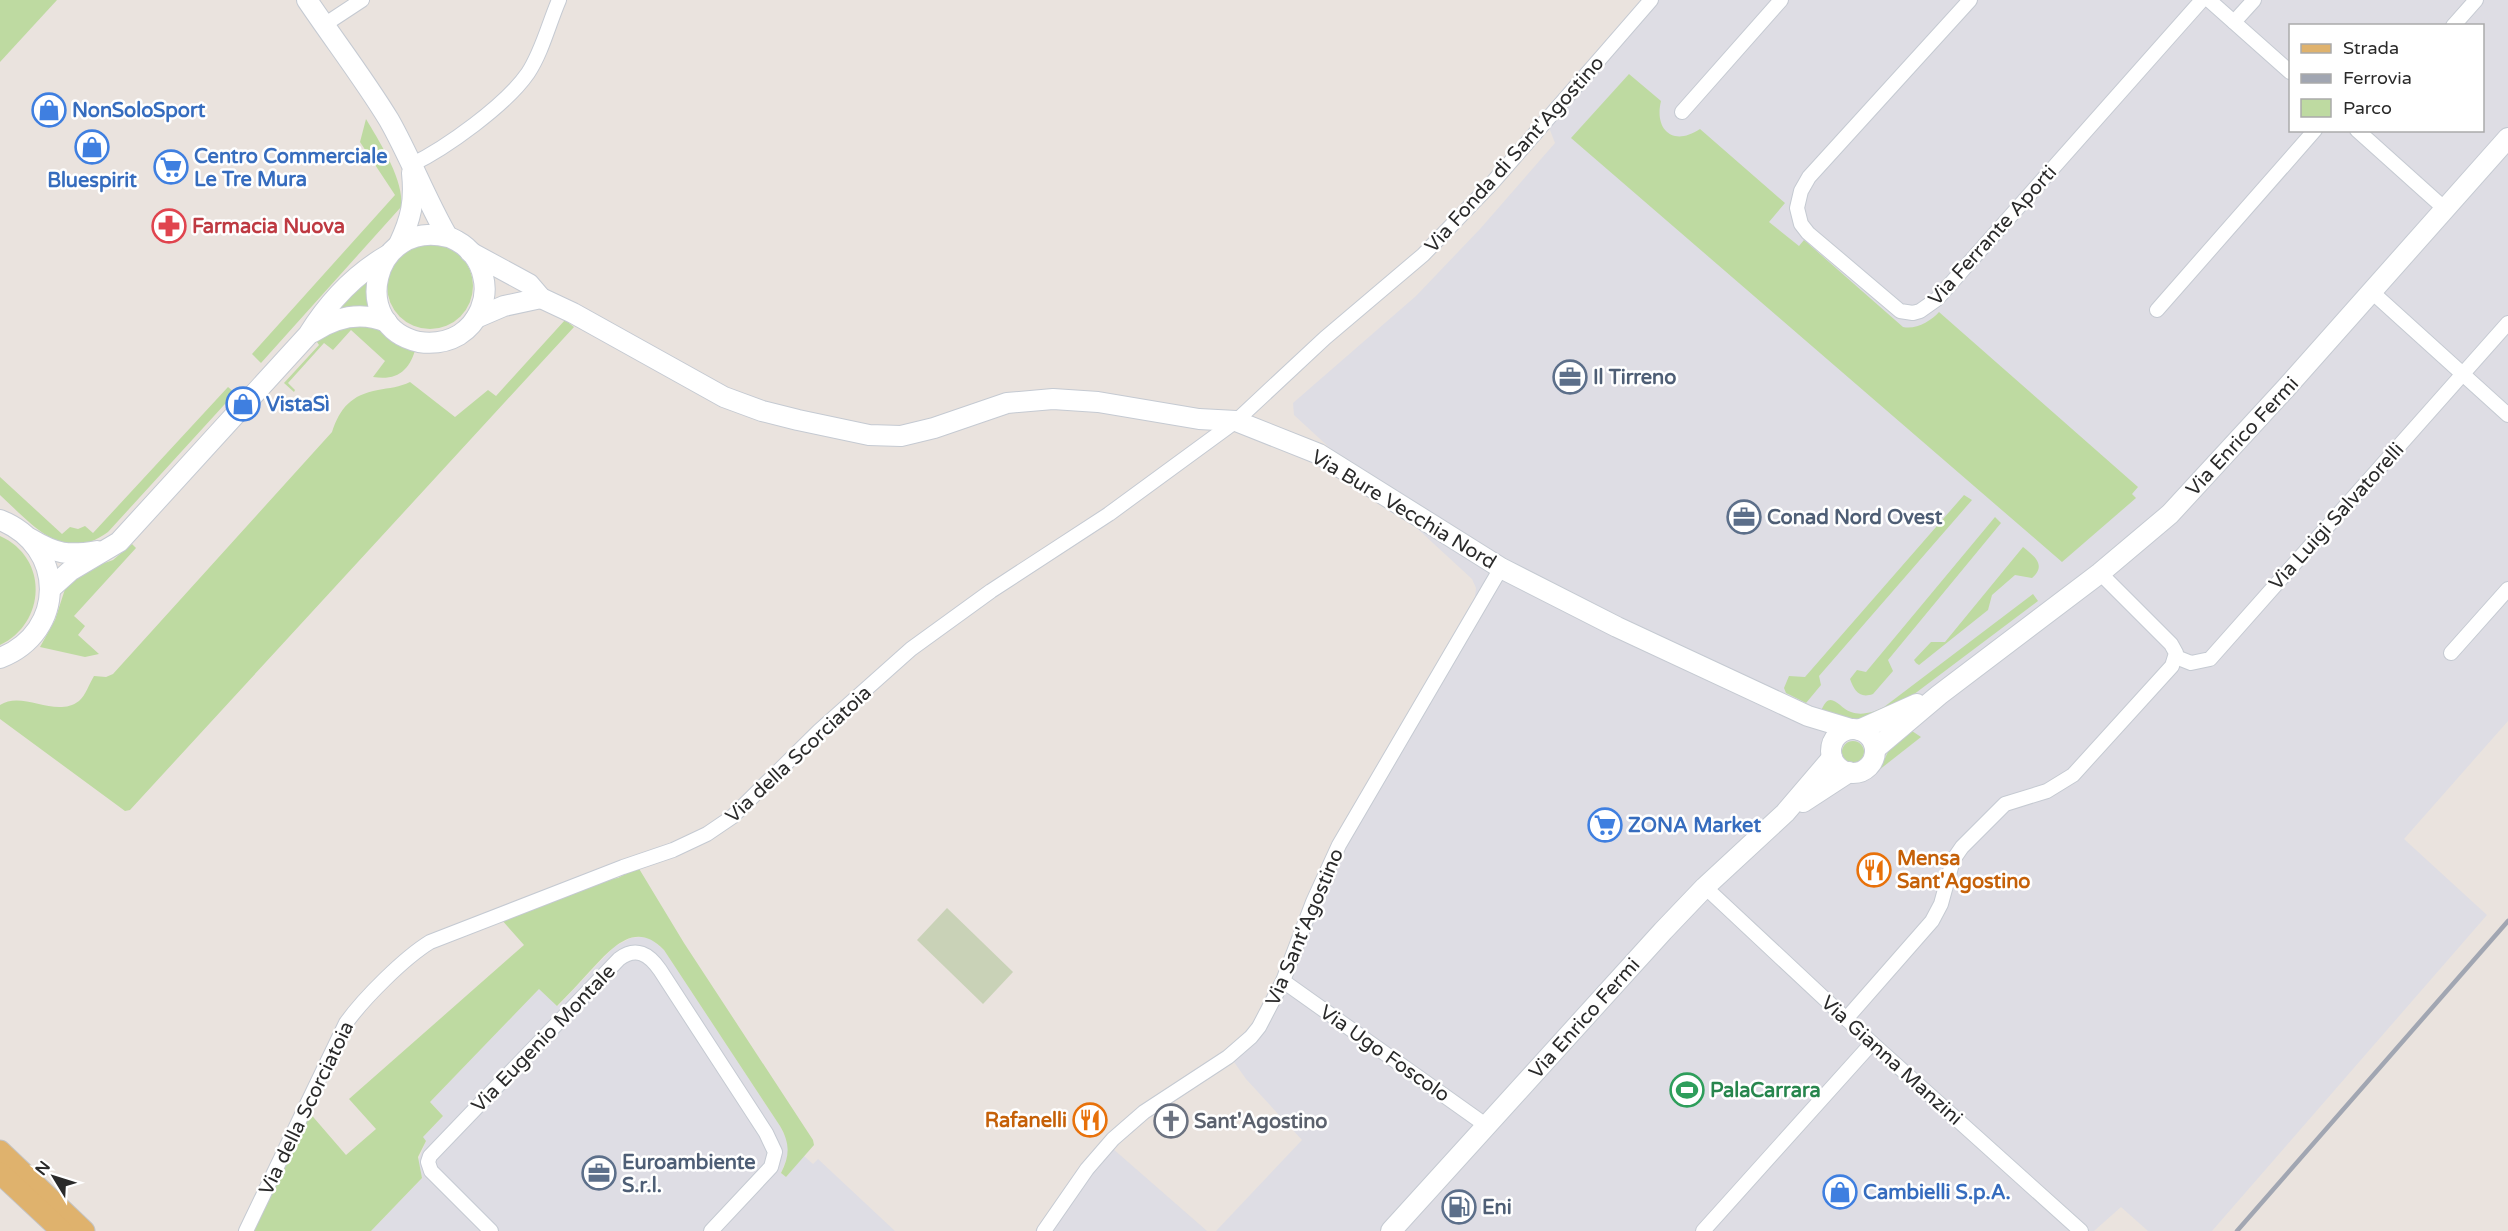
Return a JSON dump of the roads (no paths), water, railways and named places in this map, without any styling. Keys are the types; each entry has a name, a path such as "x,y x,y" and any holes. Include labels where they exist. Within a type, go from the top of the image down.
{"main road":[{"path":"0,1151 84,1231"},
{"path":"0,1173 62,1231"}],"street":[{"path":"307,0 388,120 448,237"},
{"path":"324,25 362,0"},
{"path":"411,165 455,139 518,85 531,67 559,0"},
{"name":"Via Fonda di Sant'Agostino","path":"1236,421 1325,338 1448,231 1651,0"},
{"path":"1682,112 1781,0"},
{"name":"Via Ferrante Aporti","path":"1970,0 1814,172 1806,182 1799,198 1798,216 1803,228 1894,308 1907,313 1926,309 2202,0"},
{"path":"2209,0 2289,71"},
{"path":"2234,22 2254,0"},
{"path":"2455,24 2476,0"},
{"path":"2157,310 2313,132"},
{"path":"2360,132 2445,209"},
{"name":"Via Enrico Fermi","path":"1939,695 2100,573 2169,514 2202,481 2508,138"},
{"path":"387,322 380,308 376,285 380,269 408,225 413,205 411,165"},
{"path":"50,589 70,571 109,549 129,531 308,335 324,311 360,274 393,250 423,235 448,237 471,252 484,279 484,299 476,318"},
{"name":"Via Bure Vecchia Nord","path":"471,252 529,284 541,298 566,309 724,397 774,415 869,435 916,434 1007,403 1037,399 1098,402 1199,419 1236,421 1319,454 1501,568 1617,627 1808,716 1855,729"},
{"path":"2372,292 2508,415"},
{"path":"308,335 328,322 344,317 378,318 387,322 406,338 431,343 457,336 476,318 511,303 541,298"},
{"name":"Via Luigi Salvatorelli","path":"2176,657 2191,663 2210,659 2508,323"},
{"name":"Via della Scorciatoia","path":"246,1231 346,1023 363,1003 418,951 430,942 501,913 673,850 721,825 747,804 819,732 929,635 991,591 1110,514 1236,421"},
{"path":"4,519 28,537 58,552 80,554 109,549"},
{"path":"0,658 21,648 36,632 47,611 50,589 47,566 42,555 28,537"},
{"name":"Via Sant'Agostino","path":"1044,1231 1087,1169 1125,1128 1144,1112 1228,1057 1251,1037 1268,1012 1283,981 1313,902 1339,845 1501,568"},
{"path":"1846,1019 1932,921 1941,904 1953,860 1962,847 2005,804 2047,790 2073,775 2169,670 2176,657 2171,644 2100,573"},
{"path":"2451,653 2508,590"},
{"path":"1785,813 1832,752 1838,735 1939,695"},
{"path":"1875,749 1939,695"},
{"path":"1808,716 1832,752 1839,767 1849,772 1859,772 1868,767 1875,749 1870,737 1855,729"},
{"path":"1785,813 1849,772"},
{"name":"Via Enrico Fermi","path":"1392,1231 1705,887 1785,813"},
{"name":"Via Gianna Manzini","path":"1705,887 1872,1043 2081,1231"},
{"name":"Via Eugenio Montale","path":"491,1231 431,1171 428,1162 430,1156 619,959 631,952 642,953 651,958 695,1021 771,1140 775,1152 771,1167 711,1231"},
{"name":"Via Ugo Foscolo","path":"1283,981 1487,1126"},
{"path":"1703,1231 1872,1043"}],"railway":[{"path":"2237,1231 2508,921"}],"place":[{"name":"NonSoloSport","path":"49,110"},
{"name":"Bluespirit","path":"92,147"},
{"name":"Centro Commerciale Le Tre Mura","path":"171,167"},
{"name":"Farmacia Nuova","path":"169,226"},
{"name":"Il Tirreno","path":"1570,377"},
{"name":"VistaSì","path":"243,404"},
{"name":"Conad Nord Ovest","path":"1744,517"},
{"name":"ZONA Market","path":"1605,825"},
{"name":"Mensa Sant'Agostino","path":"1874,870"},
{"name":"PalaCarrara","path":"1687,1090"},
{"name":"Rafanelli","path":"1090,1120"},
{"name":"Sant'Agostino","path":"1171,1121"},
{"name":"Euroambiente S.r.l.","path":"599,1173"},
{"name":"Cambielli S.p.A.","path":"1840,1192"},
{"name":"Eni","path":"1459,1207"}]}
